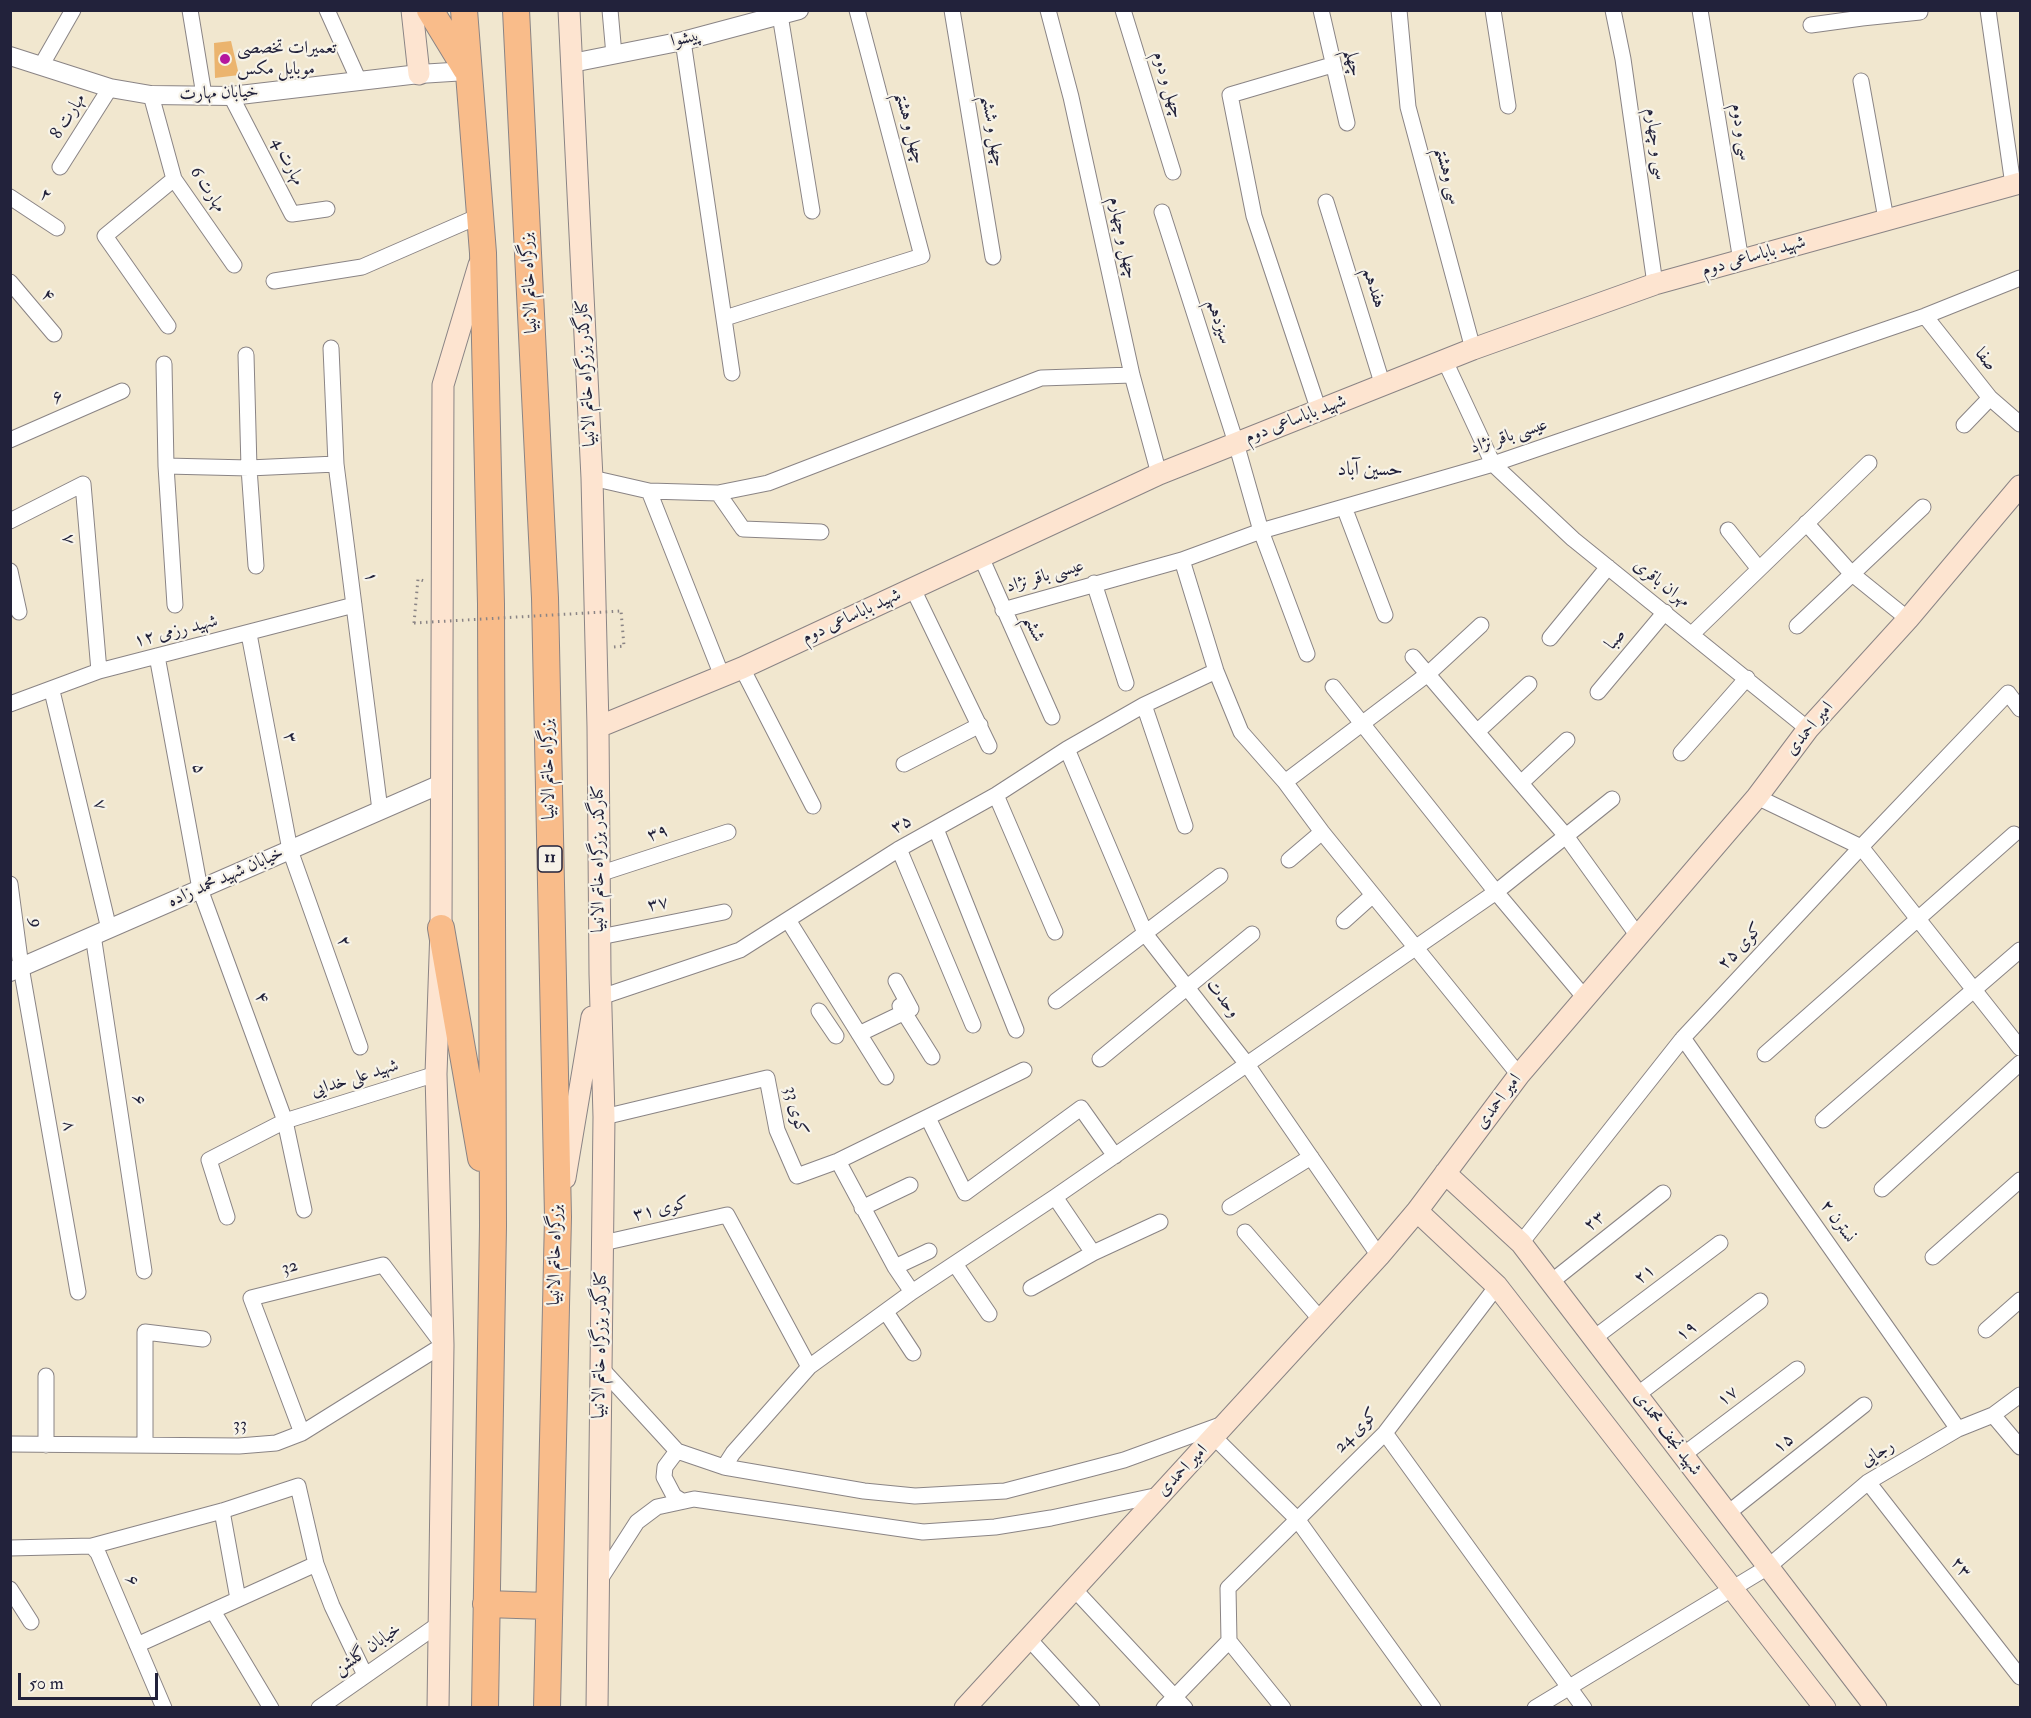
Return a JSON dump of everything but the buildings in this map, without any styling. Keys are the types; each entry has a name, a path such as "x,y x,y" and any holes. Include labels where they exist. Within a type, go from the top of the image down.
{"highway":[{"path":"430,10 467,71"},
{"path":"464,10 483,253 491,616 493,1226 485,1707"},
{"name":"بزرگراه خاتم الانبیا","path":"516,10 545,598 558,1217 548,1606 548,1707"},
{"path":"441,928 493,1226"},
{"path":"486,1604 548,1606"}],"main road":[{"path":"412,10 419,74"},
{"name":"کنارگذر بزرگراه خاتم الانبیا","path":"569,10 592,478 598,727 604,1117 597,1707"},
{"name":"شهید باباساعی دوم","path":"598,727 742,668 1159,474 1473,349 1655,284 2017,184"},
{"path":"438,1707 443,1345 436,1074 441,928 443,385 483,253"},
{"name":"امیر احمدی","path":"965,1707 1159,1495 1215,1438 1379,1256 1417,1211 1519,1075 1756,797 1808,729 1908,620 2020,486"},
{"path":"558,1217 600,974"},
{"name":"شهید نجف محمدی","path":"1445,1173 1521,1242 1876,1707"},
{"path":"1417,1211 1497,1286 1825,1707"}],"street":[{"path":"41,66 73,10"},
{"path":"190,10 204,95"},
{"path":"327,10 359,81"},
{"path":"610,10 614,55"},
{"name":"پیشوا","path":"572,63 683,41 799,10"},
{"name":"چهل و هشتم","path":"725,318 922,256 857,10"},
{"name":"چهل و ششم","path":"952,10 993,257"},
{"name":"چهل و چهارم","path":"1048,10 1073,108 1132,375 1159,474"},
{"name":"چهل و دوم","path":"1123,10 1173,172"},
{"name":"چهلم","path":"1321,10 1347,123"},
{"name":"سی وهشتم","path":"1400,10 1408,107 1473,349"},
{"path":"1493,10 1508,106"},
{"name":"سی و چهارم","path":"1613,10 1623,59 1655,284"},
{"name":"سی و دوم","path":"1700,10 1741,261"},
{"path":"1988,10 2017,184"},
{"path":"1811,25 1861,14 1920,12"},
{"path":"780,15 812,212"},
{"path":"683,41 732,373"},
{"name":"خیابان مهارت","path":"10,56 110,88 151,95 231,96 419,74 467,71"},
{"path":"1319,411 1254,216 1230,95 1332,65"},
{"path":"1861,81 1886,219"},
{"name":"مهارت 8","path":"60,167 110,88"},
{"name":"مهارت 6","path":"151,95 174,179 234,266"},
{"name":"مهارت 4","path":"231,96 292,214 327,209"},
{"path":"168,326 105,236 174,179"},
{"name":"۲","path":"10,197 57,228"},
{"name":"هفدهم","path":"1326,202 1383,386"},
{"name":"سیزدهم","path":"1162,212 1236,443 1261,531 1307,654"},
{"path":"274,281 362,267 479,216"},
{"name":"عیسی باقر نژاد","path":"1003,610 1182,560 1261,531 1493,464 1924,316 2020,278"},
{"name":"۴","path":"10,282 54,334"},
{"name":"صفا","path":"1924,316 1990,398 2020,424"},
{"name":"۱","path":"332,348 336,464 380,810"},
{"path":"246,355 249,468 256,566"},
{"path":"1444,361 1493,464"},
{"path":"164,364 166,466 175,606"},
{"path":"592,478 649,491 718,493 768,483 1041,378 1132,375"},
{"name":"۶","path":"10,440 122,391"},
{"path":"1964,425 1990,398"},
{"path":"1692,634 1869,463"},
{"path":"166,466 249,468 336,464"},
{"name":"مهران باقری","path":"1493,464 1573,539 1808,729"},
{"name":"۸","path":"10,521 83,484 99,671"},
{"path":"649,491 722,676"},
{"path":"718,493 743,529 821,532"},
{"path":"1344,507 1385,615"},
{"path":"1797,626 1923,507"},
{"path":"1806,524 1851,573 1908,620"},
{"path":"1728,530 1759,569"},
{"name":"ششم","path":"981,557 1052,717"},
{"path":"1182,560 1216,671 1241,732 1285,782 1373,896 1519,1075"},
{"path":"1550,638 1608,567"},
{"path":"10,571 19,612"},
{"path":"1094,583 1126,683"},
{"path":"913,589 989,746"},
{"name":"شهید رزمی ۱۲","path":"10,704 52,691 99,671 354,605"},
{"name":"صبا","path":"1598,692 1665,612"},
{"path":"1285,782 1428,673 1482,625"},
{"name":"۳","path":"249,633 290,850"},
{"name":"۵","path":"158,656 200,889"},
{"path":"1413,657 1566,836 1638,936"},
{"path":"742,668 813,806"},
{"name":"۳۵","path":"601,997 740,950 899,849 996,795 1067,749 1144,705 1216,671"},
{"path":"1681,753 1747,678"},
{"path":"1478,731 1528,684"},
{"path":"1333,687 1496,892 1585,998"},
{"name":"۷","path":"52,691 101,932"},
{"name":"کوی ۲۵","path":"1521,1242 1683,1038 1861,847 2008,693 2020,709"},
{"path":"1144,705 1185,826"},
{"path":"904,764 980,725"},
{"path":"1521,783 1567,741"},
{"name":"وحدت","path":"1067,749 1146,934 1246,1063 1379,1256"},
{"name":"خیابان شهید محمد زاده","path":"16,969 441,784"},
{"path":"996,795 1055,932"},
{"path":"1756,797 1861,847 2020,1048"},
{"path":"724,1467 733,1453 809,1367 912,1292 1115,1156 1246,1063 1496,892 1612,799"},
{"path":"936,829 1016,1030"},
{"name":"۳۹","path":"599,874 728,832"},
{"path":"1289,860 1322,832"},
{"path":"1765,1054 2014,834"},
{"path":"899,849 973,1025"},
{"name":"۲","path":"290,850 360,1047"},
{"path":"1056,1001 1220,876"},
{"name":"9","path":"10,884 16,969"},
{"name":"۴","path":"200,889 285,1121 304,1210"},
{"path":"1344,921 1373,896"},
{"name":"۳۷","path":"600,937 724,912"},
{"path":"788,920 886,1077"},
{"name":"۶","path":"101,932 144,1271"},
{"path":"1100,1059 1252,934"},
{"path":"1823,1120 2020,950"},
{"name":"۸","path":"16,969 78,1292"},
{"path":"819,1011 833,1038 902,1008 911,1009 896,981"},
{"path":"902,1008 932,1057"},
{"name":"نسترن ۲","path":"1683,1038 1958,1429"},
{"path":"1882,1189 2020,1063"},
{"name":"کوی 33","path":"604,1117 767,1078 777,1130 797,1176 838,1161 1024,1070"},
{"name":"شهید علی خدایی","path":"227,1217 209,1160 285,1121 436,1074"},
{"path":"928,1118 965,1192 1081,1108 1115,1156"},
{"path":"1230,1208 1311,1157"},
{"path":"838,1161 895,1267 912,1292"},
{"path":"1934,1257 2020,1180"},
{"path":"862,1208 910,1185"},
{"name":"۲۳","path":"1551,1282 1663,1193"},
{"path":"1055,1197 1093,1253"},
{"name":"کوی ۳۱","path":"603,1243 727,1215 809,1367"},
{"path":"1031,1288 1093,1253 1160,1222"},
{"path":"1245,1233 1321,1320"},
{"name":"۲۱","path":"1594,1338 1720,1243"},
{"path":"895,1267 929,1251"},
{"path":"955,1264 989,1314"},
{"name":"32","path":"302,1433 251,1298 383,1265 443,1345"},
{"name":"کوی 24","path":"1229,1641 1228,1588 1385,1433 1497,1286"},
{"path":"1986,1330 2020,1300"},
{"name":"۱۹","path":"1637,1395 1760,1301"},
{"path":"886,1312 913,1353"},
{"path":"145,1445 145,1332 203,1339"},
{"name":"33","path":"10,1444 239,1446 276,1443 302,1433 443,1345"},
{"path":"601,1368 677,1451 724,1467 874,1492 915,1496 1005,1491 1124,1461 1229,1421"},
{"name":"۱۷","path":"1683,1455 1797,1369"},
{"path":"46,1376 46,1445"},
{"name":"رجایی","path":"1535,1707 1768,1567 1868,1482 1958,1429 1994,1415 2020,1395"},
{"name":"۱۵","path":"1728,1514 1864,1405"},
{"path":"1994,1415 2020,1447"},
{"path":"1385,1433 1584,1707"},
{"path":"1215,1438 1297,1519 1433,1707"},
{"path":"677,1451 665,1467 664,1478 674,1496 682,1501"},
{"name":"۲۳","path":"1868,1482 2020,1677"},
{"path":"10,1548 92,1546 222,1511 298,1486 316,1564 332,1606 365,1675"},
{"path":"597,1584 637,1522 657,1507 694,1498 733,1502 857,1524 924,1532 995,1527 1052,1518 1159,1495"},
{"path":"222,1511 238,1599"},
{"name":"۶","path":"92,1546 98,1553 164,1707"},
{"path":"137,1645 316,1564"},
{"path":"10,1589 32,1622"},
{"path":"1074,1590 1185,1707"},
{"path":"213,1611 271,1707"},
{"name":"خیابان گلشن","path":"319,1707 439,1624"},
{"path":"1029,1639 1092,1707"},
{"path":"1164,1707 1229,1641 1282,1707"}],"path":[{"path":"418,579 414,623 621,611 624,646"}],"place":[{"name":"تعمیرات تخصصی موبایل مکس","path":"225,59"}],"district":[{"name":"حسین آباد","path":"1370,471"}]}
